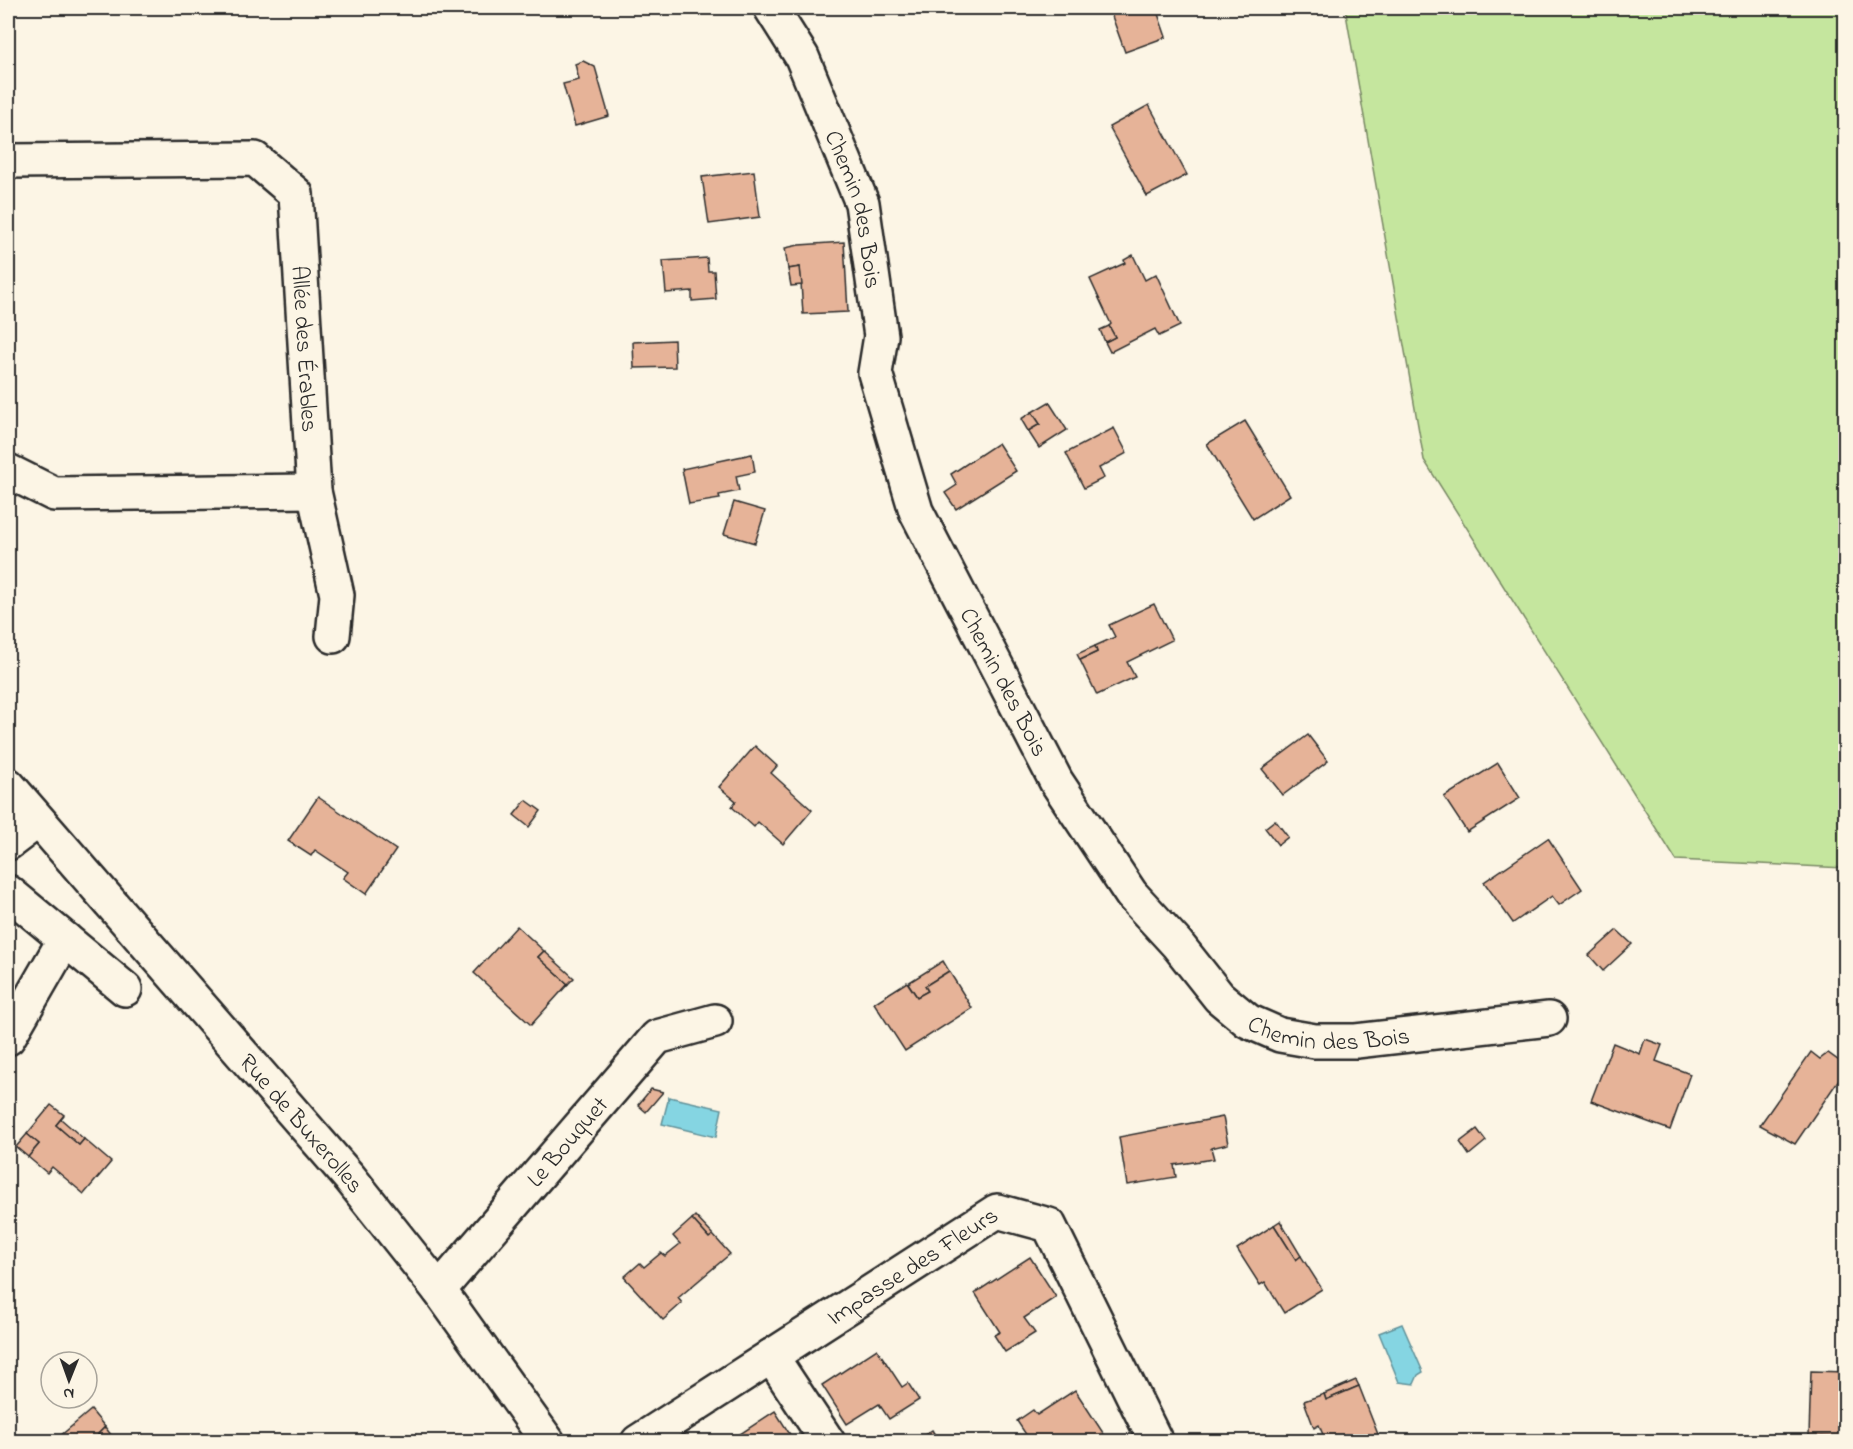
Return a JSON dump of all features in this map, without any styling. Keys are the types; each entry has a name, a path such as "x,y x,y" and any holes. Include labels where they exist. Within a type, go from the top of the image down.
{"street":[{"name":"Chemin des Bois","path":"771,8 802,57 862,203 881,336 875,373 916,511 1056,782 1131,894 1177,944 1219,998 1248,1021 1280,1035 1315,1041 1356,1041 1549,1019"},
{"name":"Allée des Érables","path":"8,161 255,159 296,195 314,491 337,595 333,636"},
{"path":"8,471 54,494 314,491"},
{"name":"Rue de Buxerolles","path":"8,785 350,1178 439,1290 548,1442"},
{"name":"Rue de Buxerolles","path":"8,791 37,821"},
{"path":"8,843 37,821"},
{"path":"8,892 126,989"},
{"path":"8,1038 65,939"},
{"name":"Le Bouquet","path":"439,1290 657,1037 715,1021"},
{"name":"Impasse des Fleurs","path":"638,1442 997,1211 1049,1225 1156,1442"},
{"path":"771,1356 828,1442"}],"green space":[{"path":"1345,8 1845,8 1845,868 1676,860 1424,460"}],"water":[{"path":"669,1097 722,1109 716,1137 662,1124"},
{"path":"1402,1324 1423,1372 1418,1375 1414,1384 1399,1382 1379,1333"}],"building":[{"path":"1109,8 1156,8 1166,37 1125,52"},
{"path":"583,61 595,67 609,116 575,126 563,84 579,80 575,64"},
{"path":"1149,105 1187,175 1147,196 1109,127"},
{"path":"754,171 760,217 709,224 702,177"},
{"path":"844,242 848,312 803,314 800,267 788,269 785,248"},
{"path":"1133,255 1145,280 1156,274 1180,326 1159,336 1155,329 1110,352 1105,342 1115,337 1090,279 1125,263 1124,260"},
{"path":"707,258 708,271 714,271 716,299 692,301 692,291 666,293 663,261"},
{"path":"800,267 802,285 791,286 788,269"},
{"path":"1109,326 1115,337 1105,342 1100,330"},
{"path":"674,340 675,367 634,368 633,342"},
{"path":"1049,402 1067,430 1039,448 1028,431 1040,424 1032,412"},
{"path":"1032,412 1040,424 1028,431 1021,419"},
{"path":"1245,421 1290,495 1253,519 1207,444"},
{"path":"1114,428 1127,453 1099,468 1104,478 1084,488 1066,453"},
{"path":"998,443 1016,471 956,509 945,493 957,485 951,474"},
{"path":"752,454 755,472 736,476 739,491 719,495 720,499 689,504 682,469"},
{"path":"734,502 765,511 755,543 724,534"},
{"path":"1154,604 1172,640 1127,662 1135,677 1097,695 1080,660 1097,652 1095,646 1115,637 1109,625"},
{"path":"1095,646 1097,652 1080,660 1077,654"},
{"path":"1308,735 1328,761 1283,795 1262,769"},
{"path":"755,746 777,766 771,773 812,810 783,844 758,822 754,827 732,807 736,801 719,787"},
{"path":"1498,763 1520,798 1467,832 1444,797"},
{"path":"318,797 396,850 366,894 343,878 348,872 315,850 311,856 288,841"},
{"path":"526,800 541,811 529,827 514,815"},
{"path":"1275,820 1288,837 1278,845 1265,828"},
{"path":"1548,838 1582,889 1559,905 1552,896 1513,923 1484,882"},
{"path":"517,926 544,951 538,957 568,984 531,1025 474,973"},
{"path":"1617,930 1632,944 1603,971 1589,955"},
{"path":"544,951 574,978 568,984 538,957"},
{"path":"943,961 949,971 925,986 928,991 917,997 908,983"},
{"path":"949,971 972,1008 905,1051 874,1003 907,982 917,997 928,991 925,986"},
{"path":"1645,1039 1662,1045 1656,1061 1690,1074 1670,1130 1591,1101 1613,1043 1640,1054"},
{"path":"1811,1052 1820,1059 1828,1053 1846,1066 1846,1069 1795,1144 1760,1125"},
{"path":"651,1089 663,1092 646,1112 638,1105"},
{"path":"51,1105 64,1115 56,1125 79,1145 84,1139 111,1162 84,1194 52,1167 47,1173 28,1157 39,1144 27,1134"},
{"path":"1223,1117 1228,1144 1211,1148 1214,1159 1174,1165 1176,1177 1127,1185 1119,1137"},
{"path":"61,1119 84,1139 79,1145 56,1125"},
{"path":"1477,1129 1486,1141 1469,1155 1460,1142"},
{"path":"27,1134 39,1144 28,1157 16,1147"},
{"path":"695,1216 713,1235 709,1238 692,1219"},
{"path":"692,1219 709,1238 713,1235 730,1254 678,1298 682,1303 663,1320 624,1277 640,1263 644,1267 661,1253 665,1256 680,1244 673,1236"},
{"path":"1280,1221 1301,1256 1296,1260 1274,1225"},
{"path":"1274,1225 1296,1260 1301,1256 1322,1289 1284,1313 1265,1282 1260,1285 1237,1249"},
{"path":"1030,1257 1056,1297 1024,1318 1035,1333 1005,1352 994,1335 1000,1332 975,1293"},
{"path":"877,1349 902,1387 908,1383 919,1400 889,1419 879,1404 847,1424 822,1385"},
{"path":"1811,1371 1846,1372 1846,1437 1809,1436"},
{"path":"1356,1380 1359,1386 1326,1400 1324,1394"},
{"path":"1359,1386 1381,1442 1326,1442 1319,1425 1314,1428 1304,1401 1324,1394 1326,1400"},
{"path":"1075,1390 1109,1442 1031,1442 1017,1421 1033,1410 1037,1415"},
{"path":"91,1410 105,1427 98,1434 104,1442 53,1442"},
{"path":"775,1411 791,1436 783,1442 728,1442"},
{"path":"105,1427 112,1436 104,1442 98,1434"},
{"path":"932,1430 939,1442 914,1442"}]}
